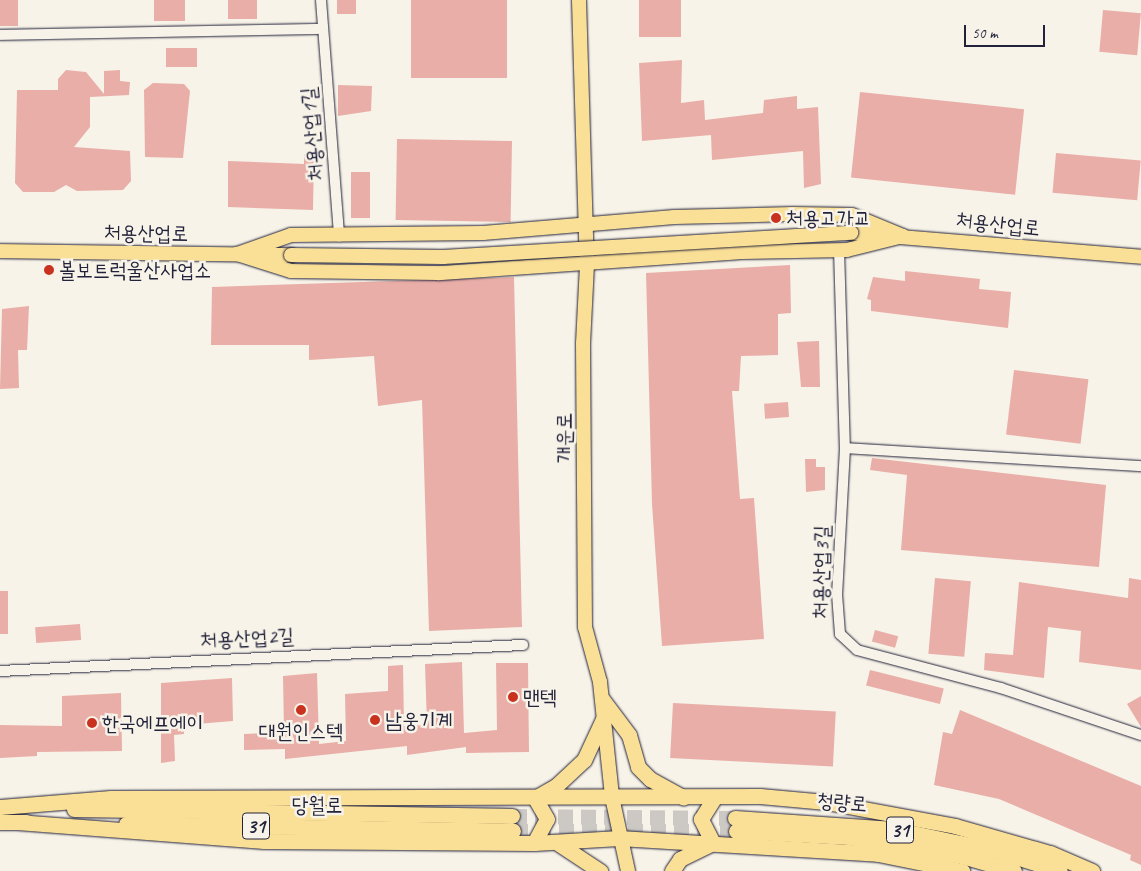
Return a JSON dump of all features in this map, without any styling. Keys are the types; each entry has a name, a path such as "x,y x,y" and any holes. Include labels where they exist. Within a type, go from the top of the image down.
{"highway":[{"path":"602,699 628,735 638,767 650,779 684,797"},
{"path":"534,798 556,786 584,760 604,717"},
{"path":"713,843 701,819 715,797"},
{"path":"0,808 111,798 715,797 826,802 955,826 1050,853 1092,871"},
{"path":"534,798 547,819 534,843"},
{"name":"당월로","path":"0,808 512,823 0,822"},
{"path":"17,822 264,841 534,843 620,838 878,854 962,871"},
{"name":"청량로","path":"1014,871 962,856 849,837 735,825 902,830 994,850 1060,871"},
{"path":"556,842 600,871"},
{"path":"672,871 680,859 713,843"}],"main road":[{"name":"개운로","path":"579,0 587,265 583,343 585,627 602,699 612,797 628,871"},
{"path":"237,254 291,236 339,236 586,226 674,217 852,215 903,236"},
{"name":"처용산업로","path":"0,251 443,257 851,233 1141,257"},
{"path":"237,254 291,271 438,273 587,265 742,252 839,249 903,236"}],"street":[{"name":"처용산업1길","path":"321,0 339,236"},
{"path":"0,35 323,29"},
{"name":"처용산업3길","path":"839,249 845,448 836,594 838,624 846,644 1079,712 1141,736"},
{"path":"845,448 1141,466"},
{"name":"처용산업2길","path":"0,671 523,645"}],"building":[{"path":"0,0 18,0 18,26 0,26"},
{"path":"154,0 185,0 185,21 154,21"},
{"path":"228,0 257,0 257,19 228,19"},
{"path":"337,0 356,0 356,14 337,14"},
{"path":"411,0 507,0 507,78 411,78"},
{"path":"639,0 681,0 681,37 639,37"},
{"path":"1103,10 1141,13 1137,55 1099,52"},
{"path":"166,48 197,48 197,67 166,67"},
{"path":"682,60 681,103 704,100 705,120 763,113 764,100 797,96 797,109 818,107 821,184 804,188 803,151 712,160 711,135 642,141 639,63"},
{"path":"66,70 86,72 104,94 104,71 120,70 120,81 130,82 129,95 90,97 90,127 74,147 130,151 131,181 123,190 77,191 66,185 54,192 23,192 15,183 17,90 58,90 58,79"},
{"path":"153,83 184,84 190,91 183,158 145,157 144,90"},
{"path":"338,85 372,86 371,111 338,116"},
{"path":"860,92 1024,109 1015,195 851,178"},
{"path":"397,139 512,141 511,222 396,220"},
{"path":"1056,153 1141,160 1137,200 1053,193"},
{"path":"304,154 314,156 313,210 228,207 228,161 304,164"},
{"path":"351,172 370,172 370,218 351,218"},
{"path":"790,265 791,313 778,314 778,355 741,356 739,391 732,391 740,499 754,498 764,639 662,646 652,504 646,273"},
{"path":"905,271 980,279 979,289 1011,292 1008,328 871,311 871,300 867,299 873,277 905,281"},
{"path":"514,277 522,627 429,631 422,400 378,406 374,356 309,360 309,345 211,345 212,287"},
{"path":"29,306 27,350 18,350 19,388 0,389 2,309"},
{"path":"819,341 820,387 801,387 797,342"},
{"path":"1014,370 1088,379 1081,444 1006,435"},
{"path":"788,402 789,417 765,419 764,404"},
{"path":"872,458 1106,485 1099,567 901,550 907,475 870,470"},
{"path":"805,459 816,459 816,467 825,467 825,490 806,492"},
{"path":"935,578 971,581 964,657 928,654"},
{"path":"1129,578 1141,580 1141,670 1079,662 1081,631 1048,627 1044,678 984,670 985,653 1013,655 1019,582 1128,598"},
{"path":"0,591 8,591 8,634 0,634"},
{"path":"80,624 81,640 36,643 35,627"},
{"path":"875,630 898,636 895,648 872,642"},
{"path":"462,662 464,733 497,730 496,663 528,663 529,752 466,753 466,747 407,755 407,746 285,759 285,749 244,750 244,734 284,732 283,676 317,673 319,744 346,741 345,694 388,691 388,666 403,665 404,726 427,725 425,664"},
{"path":"870,670 944,688 940,704 866,686"},
{"path":"232,678 233,721 184,725 184,734 174,735 175,761 161,763 161,683"},
{"name":"한국에프에이","path":"121,693 122,751 37,752 37,756 0,758 0,725 62,726 62,696"},
{"path":"1141,696 1141,727 1127,704"},
{"path":"673,703 836,712 833,766 670,758"},
{"path":"960,710 1141,786 1141,865 1130,860 1131,855 999,799 934,785 943,732 952,734"}],"tunnel":[{"path":"512,816 735,818"},
{"path":"513,831 736,831"}],"place":[{"name":"처용고가교","path":"776,218"},
{"name":"볼보트럭울산사업소","path":"49,270"},
{"name":"맨텍","path":"513,697"},
{"name":"대원인스텍","path":"301,710"},
{"name":"남웅기계","path":"375,720"},
{"name":"한국에프에이","path":"92,723"}]}
